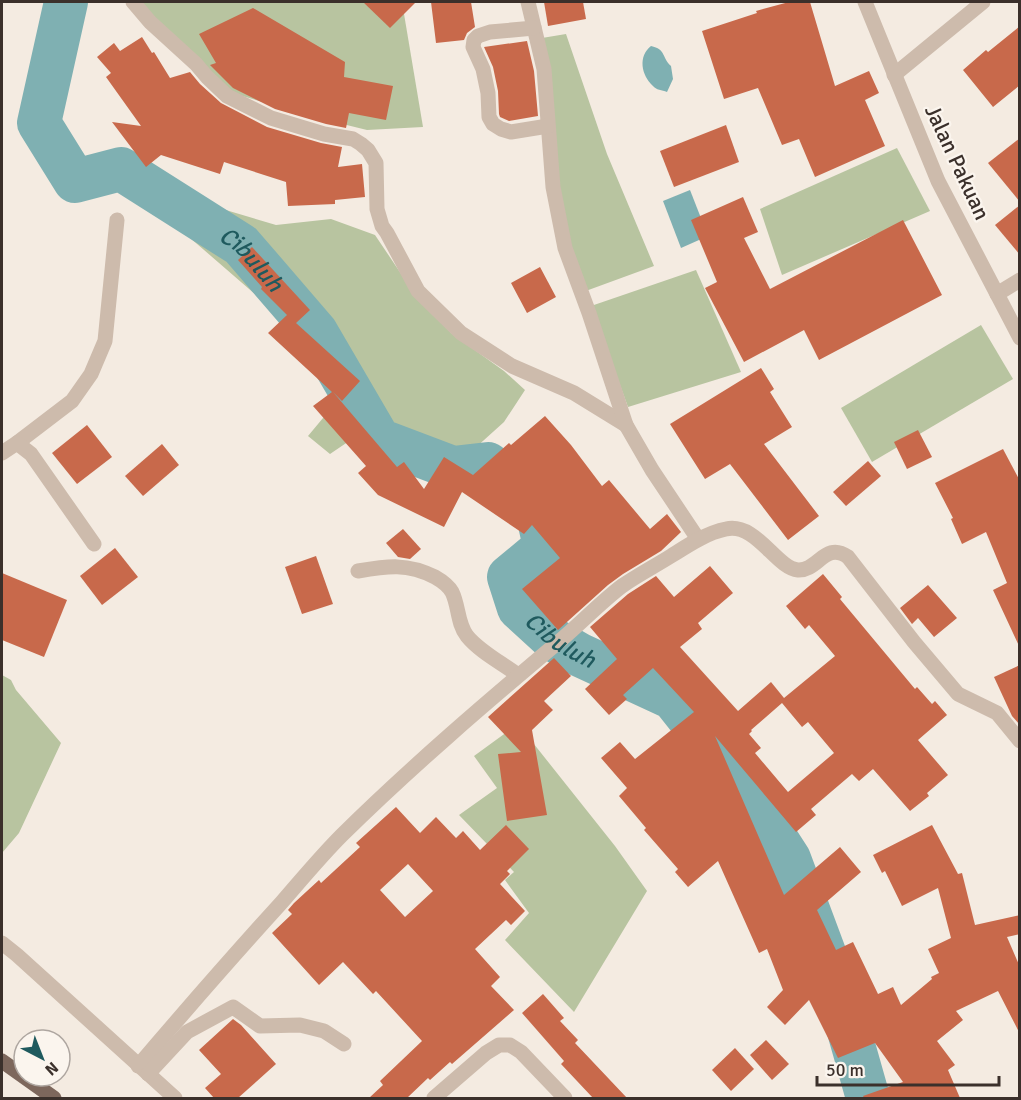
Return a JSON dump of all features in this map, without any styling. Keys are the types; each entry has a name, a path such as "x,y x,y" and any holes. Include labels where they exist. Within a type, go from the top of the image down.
{"main road":[{"path":"2,1061 54,1098"}],"street":[{"path":"133,2 150,22 226,96 271,118 353,140 368,150 376,163 377,209 382,226 418,291 461,333 512,366 574,393 626,425"},
{"path":"528,2 544,69 553,187 565,248 626,425 652,470 698,539"},
{"name":"Jalan Pakuan","path":"865,2 938,181 1020,338"},
{"path":"894,75 982,2"},
{"path":"534,28 490,32 478,36 474,40 473,47 483,69 488,93 489,117 493,124 512,132 548,126"},
{"path":"2,453 72,401 91,375 105,341 117,220"},
{"path":"997,294 1020,280"},
{"path":"17,443 31,454 94,544"},
{"path":"143,1070 241,946 341,836 602,602 623,586 698,539 726,528 752,536 787,565 799,570 834,552 844,554 854,563 914,642 958,694 997,712 1020,741"},
{"path":"358,571 380,567 408,567 440,580 452,591 466,634 475,644 520,674"},
{"path":"2,943 175,1098"},
{"path":"143,1070 187,1032 233,1007 260,1026 300,1025 324,1031 344,1044"},
{"path":"434,1098 486,1053 499,1045 510,1045 521,1052 565,1098"}],"green space":[{"path":"143,2 402,2 423,127 367,130 222,90 141,12"},
{"path":"566,34 607,154 654,266 583,292 562,212 542,38"},
{"path":"897,148 930,211 782,275 760,209"},
{"path":"209,205 276,225 331,219 375,235 416,296 451,333 504,371 525,390 504,422 453,468 396,465 361,433 330,454 308,436 343,394 285,320 189,237"},
{"path":"696,270 741,372 628,407 591,306"},
{"path":"981,325 1013,379 872,462 841,408"},
{"path":"2,675 11,680 16,690 61,743 19,833 2,853"},
{"path":"518,724 615,846 647,891 574,1012 505,940 529,913 505,880 514,872 459,815 497,788 474,756"}],"water":[{"path":"651,46 662,52 671,66 673,79 667,92 654,87 646,77 643,60"},
{"path":"690,190 708,236 681,248 663,201"}],"building":[{"path":"363,2 416,2 390,28"},
{"path":"431,2 471,2 475,27 467,33 464,40 436,43"},
{"path":"544,2 583,2 586,19 548,26"},
{"path":"789,2 810,2 835,86 869,71 879,93 865,100 885,146 815,177 799,139 782,145 758,88 724,99 702,31 757,13 756,11"},
{"path":"253,8 345,62 344,77 393,86 386,120 349,113 346,128 326,124 275,109 233,88 210,65 216,63 199,34"},
{"path":"1020,26 1020,85 993,107 963,70"},
{"path":"142,37 170,78 190,72 221,103 267,127 342,147 338,167 362,164 365,197 335,200 335,204 288,206 286,182 224,162 220,174 161,155 146,167 112,122 141,126 106,77 111,73 97,57 114,43 120,51"},
{"path":"527,41 534,71 538,116 509,121 500,117 493,67 484,47"},
{"path":"726,125 739,162 674,187 660,151"},
{"path":"1020,138 1020,202 988,163"},
{"path":"743,197 758,232 744,238 770,289 903,220 942,295 819,360 804,330 744,362 705,288 717,282 691,220"},
{"path":"1020,205 1020,255 995,225"},
{"path":"252,247 310,310 296,323 360,381 342,401 333,392 397,467 404,462 424,489 444,457 473,475 509,443 511,445 545,416 571,445 602,486 609,480 650,529 667,514 681,532 661,551 608,585 558,630 522,589 560,558 532,525 524,534 462,492 444,527 378,495 358,473 366,466 313,406 332,392 268,333 287,315 261,289 262,287 238,260"},
{"path":"540,267 556,297 527,313 511,283"},
{"path":"761,368 774,389 770,392 792,427 764,444 819,516 788,540 730,464 705,479 670,424"},
{"path":"87,425 112,457 77,484 52,453"},
{"path":"918,430 932,457 907,469 894,442"},
{"path":"162,444 179,465 143,496 125,476"},
{"path":"1003,449 1020,481 1020,648 993,590 1007,583 986,532 962,544 951,519 953,518 935,483"},
{"path":"868,461 881,476 846,506 833,492"},
{"path":"403,529 421,549 410,559 398,557 386,543"},
{"path":"115,548 138,577 102,605 80,576"},
{"path":"316,556 333,604 302,614 285,567"},
{"path":"710,566 733,593 698,623 702,629 680,647 738,711 771,682 784,698 835,656 809,625 805,629 786,606 823,574 842,597 840,599 915,689 917,687 932,704 935,701 947,715 918,740 948,775 927,793 929,796 910,811 873,769 859,781 852,774 811,809 816,815 796,832 715,736 784,895 840,847 861,872 817,910 836,950 853,942 878,994 893,987 901,1005 932,979 931,977 939,973 928,949 951,938 938,888 902,906 885,871 882,873 873,855 932,825 958,874 962,873 975,925 1020,915 1020,934 1007,937 1020,967 1020,1034 998,991 956,1011 963,1020 937,1041 955,1065 948,1070 960,1098 864,1098 863,1096 903,1082 875,1043 838,1058 809,1000 785,1025 767,1007 783,990 767,949 759,953 718,861 688,887 675,872 678,869 644,830 646,828 619,796 627,788 601,758 620,742 635,759 694,712 653,668 623,695 627,699 609,715 585,689 617,659 590,627 628,594 656,576 674,597","holes":["782,703 802,727 808,722 834,753 788,792 755,753 761,748 749,734"]},
{"path":"2,573 67,600 44,657 2,640"},
{"path":"928,585 957,618 934,637 918,618 912,624 900,608"},
{"path":"554,658 571,676 544,701 553,710 532,730 547,815 507,821 498,754 521,752 488,717"},
{"path":"1020,665 1020,725 1012,716 994,677"},
{"path":"396,807 420,833 436,817 456,838 463,831 480,850 506,825 529,849 507,871 510,874 500,884 525,911 511,925 506,920 475,949 500,977 491,986 514,1010 452,1064 450,1062 430,1080 428,1078 407,1098 369,1098 383,1085 380,1081 422,1041 376,991 373,994 343,962 319,985 272,933 292,914 288,910 294,903 319,880 321,883 360,847 356,843","holes":["408,864 433,891 405,917 380,890"]},
{"path":"543,994 564,1018 560,1021 578,1040 575,1043 627,1098 593,1098 561,1064 564,1061 522,1013"},
{"path":"233,1019 276,1064 238,1098 214,1098 205,1088 221,1074 199,1050"},
{"path":"766,1040 789,1064 772,1080 750,1055"},
{"path":"735,1048 754,1069 731,1091 712,1070"}],"waterway":[{"name":"Cibuluh","path":"66,2 39,123 75,181 121,169 241,245 316,332 379,440 453,468 488,464 535,501 545,547 509,577 519,608 554,640 580,655 673,698 738,780 789,859 836,985 868,1098"}]}
